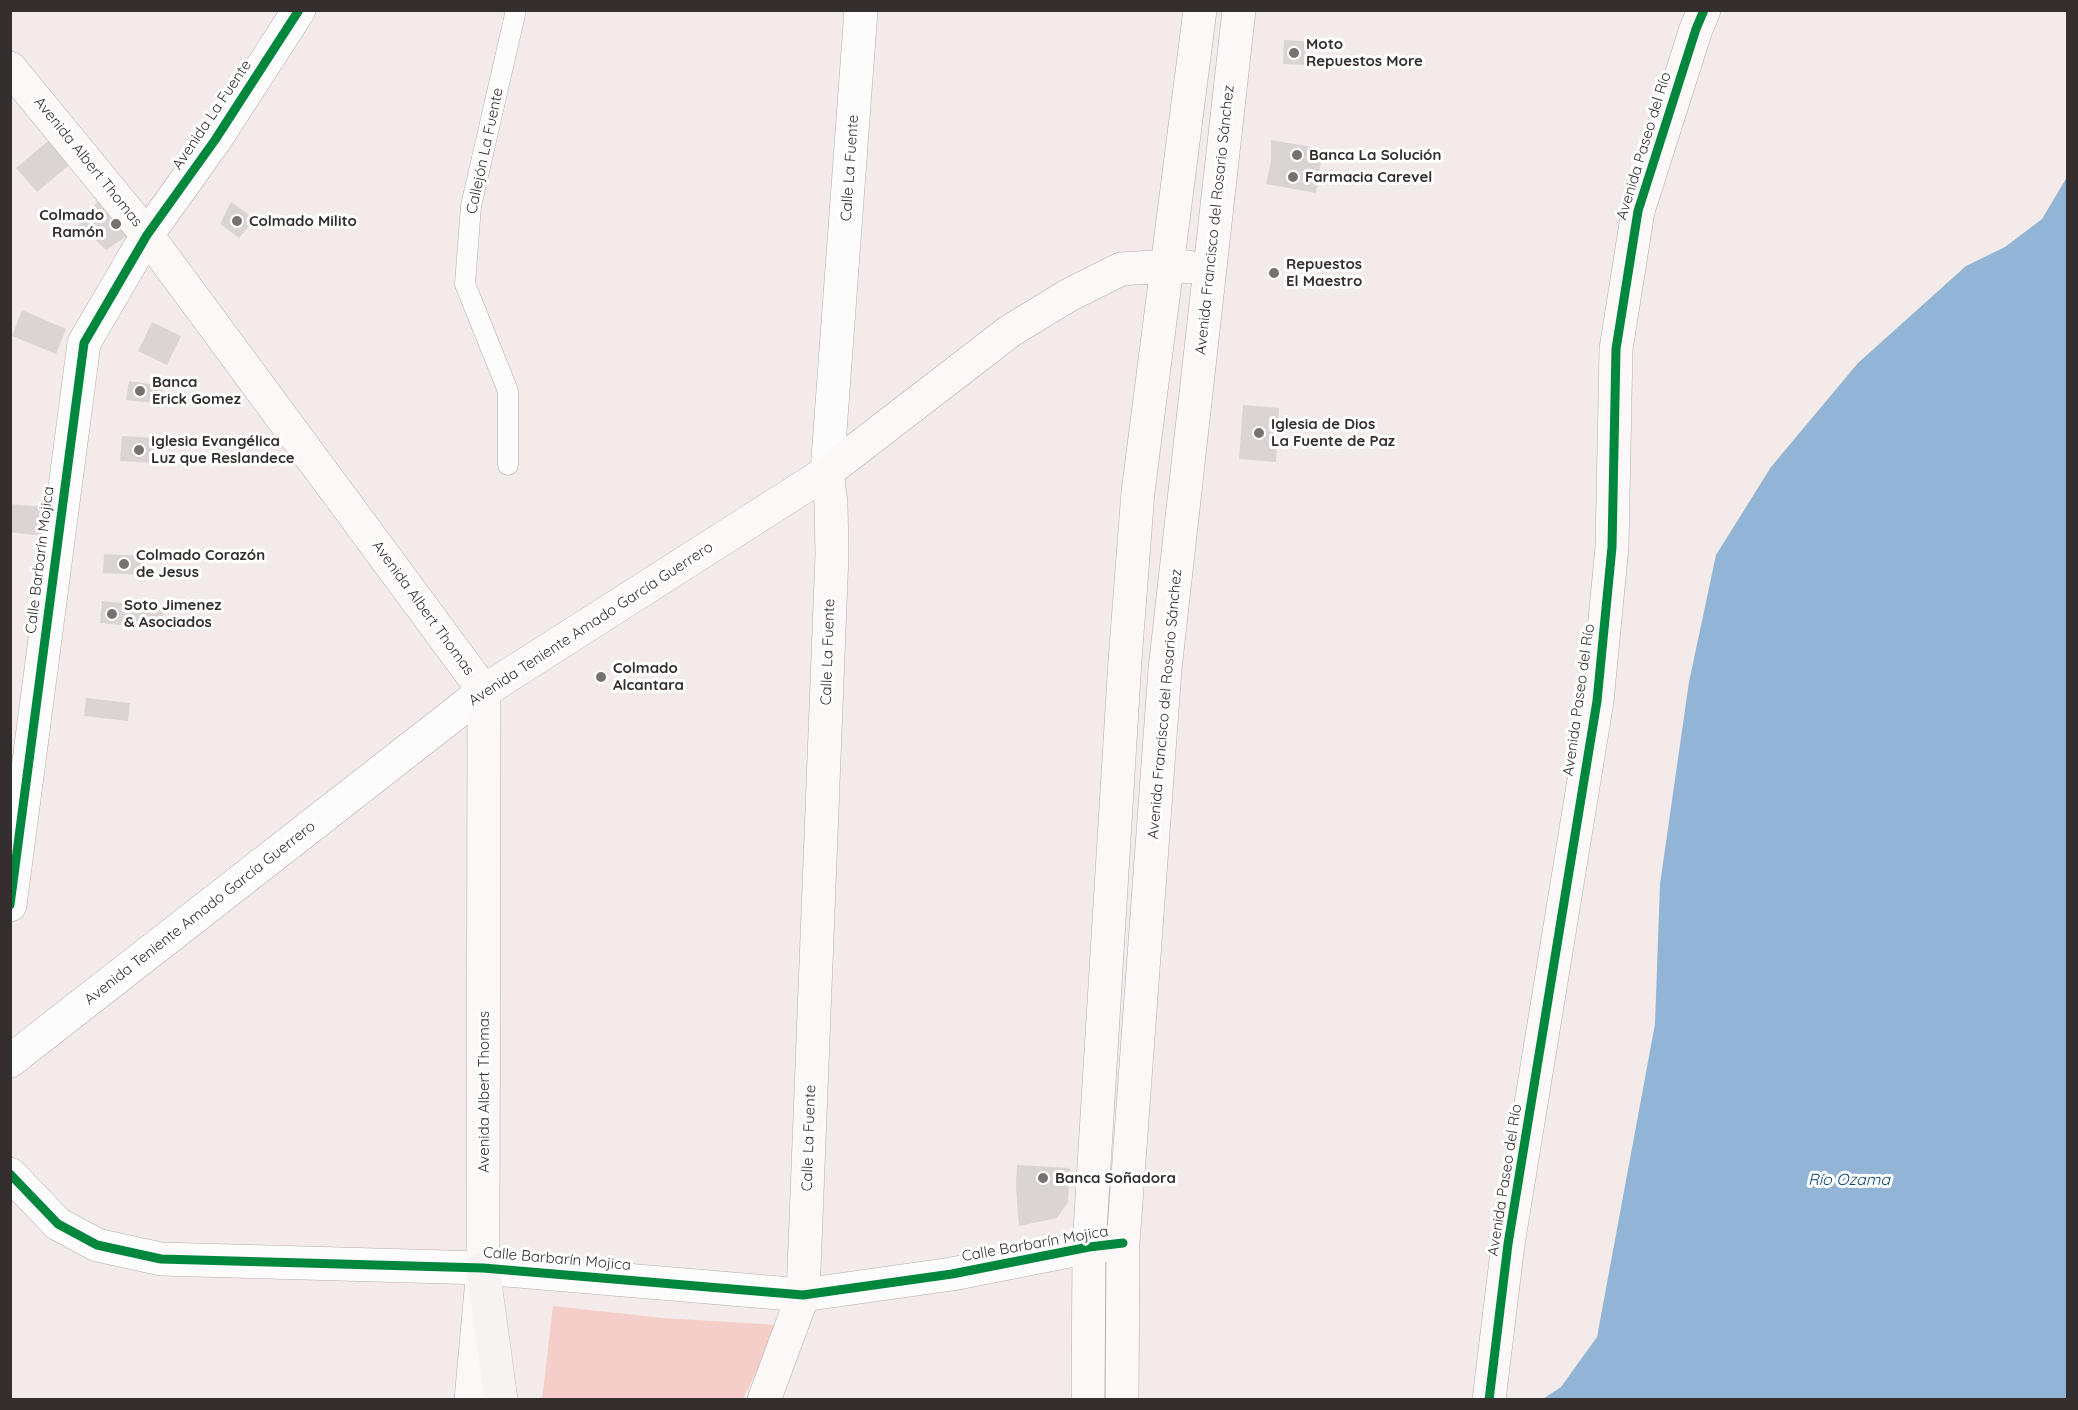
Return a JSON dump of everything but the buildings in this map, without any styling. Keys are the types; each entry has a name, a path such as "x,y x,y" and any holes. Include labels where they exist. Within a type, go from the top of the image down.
{"main road":[{"path":"1088,1400 1089,1247 1125,660 1138,492 1200,10"},
{"name":"Avenida Francisco del Rosario Sánchez","path":"1122,1400 1124,1243 1165,669 1187,485 1208,268 1239,10"},
{"name":"Avenida Paseo del Río","path":"1489,1400 1508,1244 1596,701 1612,547 1616,349 1638,211 1704,10"},
{"name":"Avenida Albert Thomas","path":"10,68 147,235 484,691 483,1268 471,1400"},
{"name":"Avenida Teniente Amado García Guerrero","path":"484,691 827,472 1010,331 1069,295 1121,269 1167,266 1208,268"},
{"name":"Calle La Fuente","path":"764,1400 802,1295 832,554 831,503 827,472"},
{"path":"483,1268 501,1400"}],"street":[{"name":"Avenida La Fuente","path":"147,235 215,140 299,10"},
{"name":"Calle La Fuente","path":"827,472 861,10"},
{"name":"Calle Barbarín Mojica","path":"10,906 84,343 147,235"},
{"name":"Avenida Teniente Amado García Guerrero","path":"10,1061 484,691"},
{"name":"Calle Barbarín Mojica","path":"10,1174 58,1224 97,1245 161,1258 483,1268 802,1295 952,1274 1089,1247 1124,1243"}],"lane":[{"name":"Callejón La Fuente","path":"508,465 508,391 465,284 471,206 516,10"}],"shaded area":[{"path":"553,1306 663,1318 780,1325 743,1399 542,1400"}],"water":[{"name":"Río Ozama","path":"2067,177 2067,1399 1543,1399 1561,1387 1597,1337 1655,1024 1660,884 1689,682 1716,555 1771,467 1858,363 1966,266 2005,247 2042,219"}],"cycle path":[{"path":"10,905 84,343 147,235 215,140 299,10"},
{"path":"1489,1400 1508,1244 1597,701 1612,547 1616,349 1638,211 1704,10"},
{"path":"10,1174 58,1224 97,1245 161,1259 483,1268 803,1295 952,1274 1089,1247 1123,1243"}],"place":[{"name":"Moto Repuestos More","path":"1294,53"},
{"name":"Banca La Solución","path":"1297,155"},
{"name":"Farmacia Carevel","path":"1293,177"},
{"name":"Colmado Milito","path":"237,221"},
{"name":"Colmado Ramón","path":"116,224"},
{"name":"Repuestos El Maestro","path":"1274,273"},
{"name":"Banca Erick Gomez","path":"140,391"},
{"name":"Iglesia de Dios La Fuente de Paz","path":"1259,433"},
{"name":"Iglesia Evangélica Luz que Reslandece","path":"139,450"},
{"name":"Colmado Corazón de Jesus","path":"124,564"},
{"name":"Soto Jimenez & Asociados","path":"112,614"},
{"name":"Colmado Alcantara","path":"601,677"},
{"name":"Banca Soñadora","path":"1043,1178"}]}
